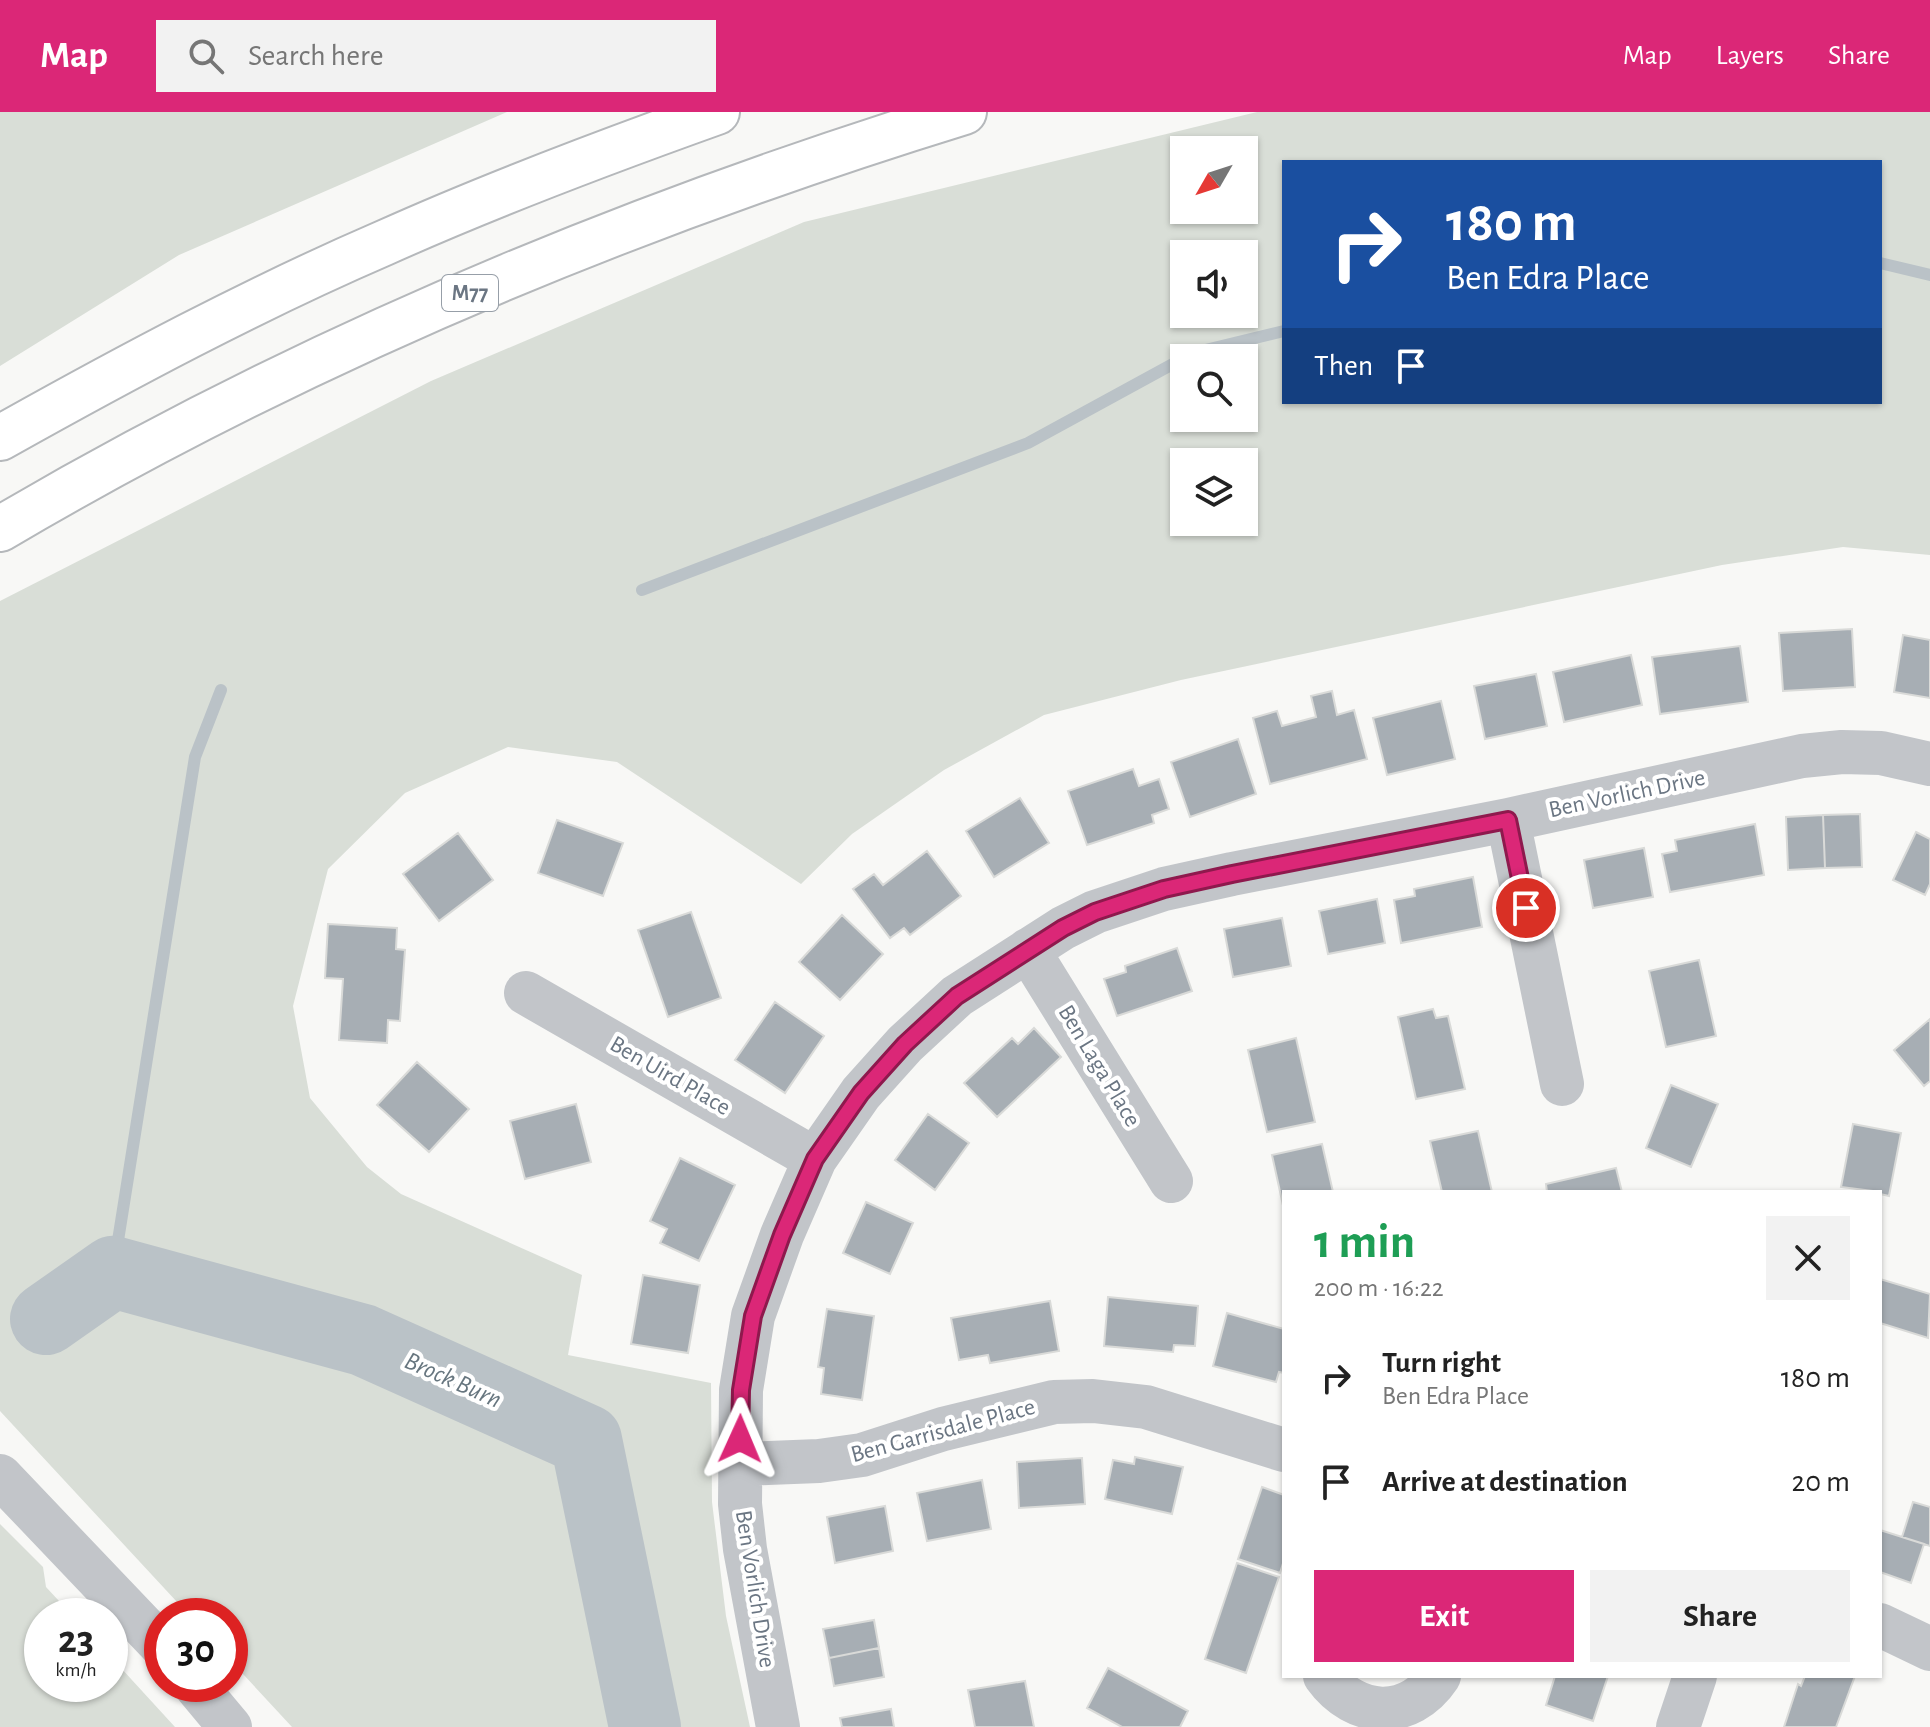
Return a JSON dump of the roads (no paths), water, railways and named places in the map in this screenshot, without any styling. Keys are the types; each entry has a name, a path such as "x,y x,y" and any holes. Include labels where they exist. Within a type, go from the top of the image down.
{"highway":[{"path":"0,438 242,309 383,243 523,184 717,112"},
{"name":"M77","path":"0,529 119,462 215,413 319,361 485,286 768,176 964,112"}],"street":[{"name":"Ben Vorlich Drive","path":"778,1727 745,1549 740,1504 741,1390 753,1316 782,1235 815,1159 861,1093 905,1044 957,996 1063,928 1095,912 1164,889 1508,820 1802,756 1842,752 1881,753 1930,764"},
{"path":"1508,820 1562,1084"},
{"name":"Ben Laga Place","path":"1028,950 1171,1181"},
{"name":"Ben Uird Place","path":"526,993 815,1159"},
{"name":"Ben Garrisdale Place","path":"740,1464 819,1461 862,1455 943,1429 1040,1405 1067,1402 1146,1407 1282,1449"},
{"path":"0,1476 144,1627"},
{"path":"1882,1626 1930,1649"},
{"path":"1327,1678 1339,1693 1354,1703 1373,1709 1393,1709 1416,1698 1437,1678"},
{"path":"1678,1727 1694,1678"},
{"path":"209,1702 230,1727"}],"waterway":[{"path":"1882,263 1930,275"},
{"path":"642,590 1028,443 1193,353 1282,331"},
{"path":"113,1272 195,757 221,690"},
{"name":"Brock Burn","path":"46,1319 113,1272 363,1340 586,1440 645,1727"}]}
